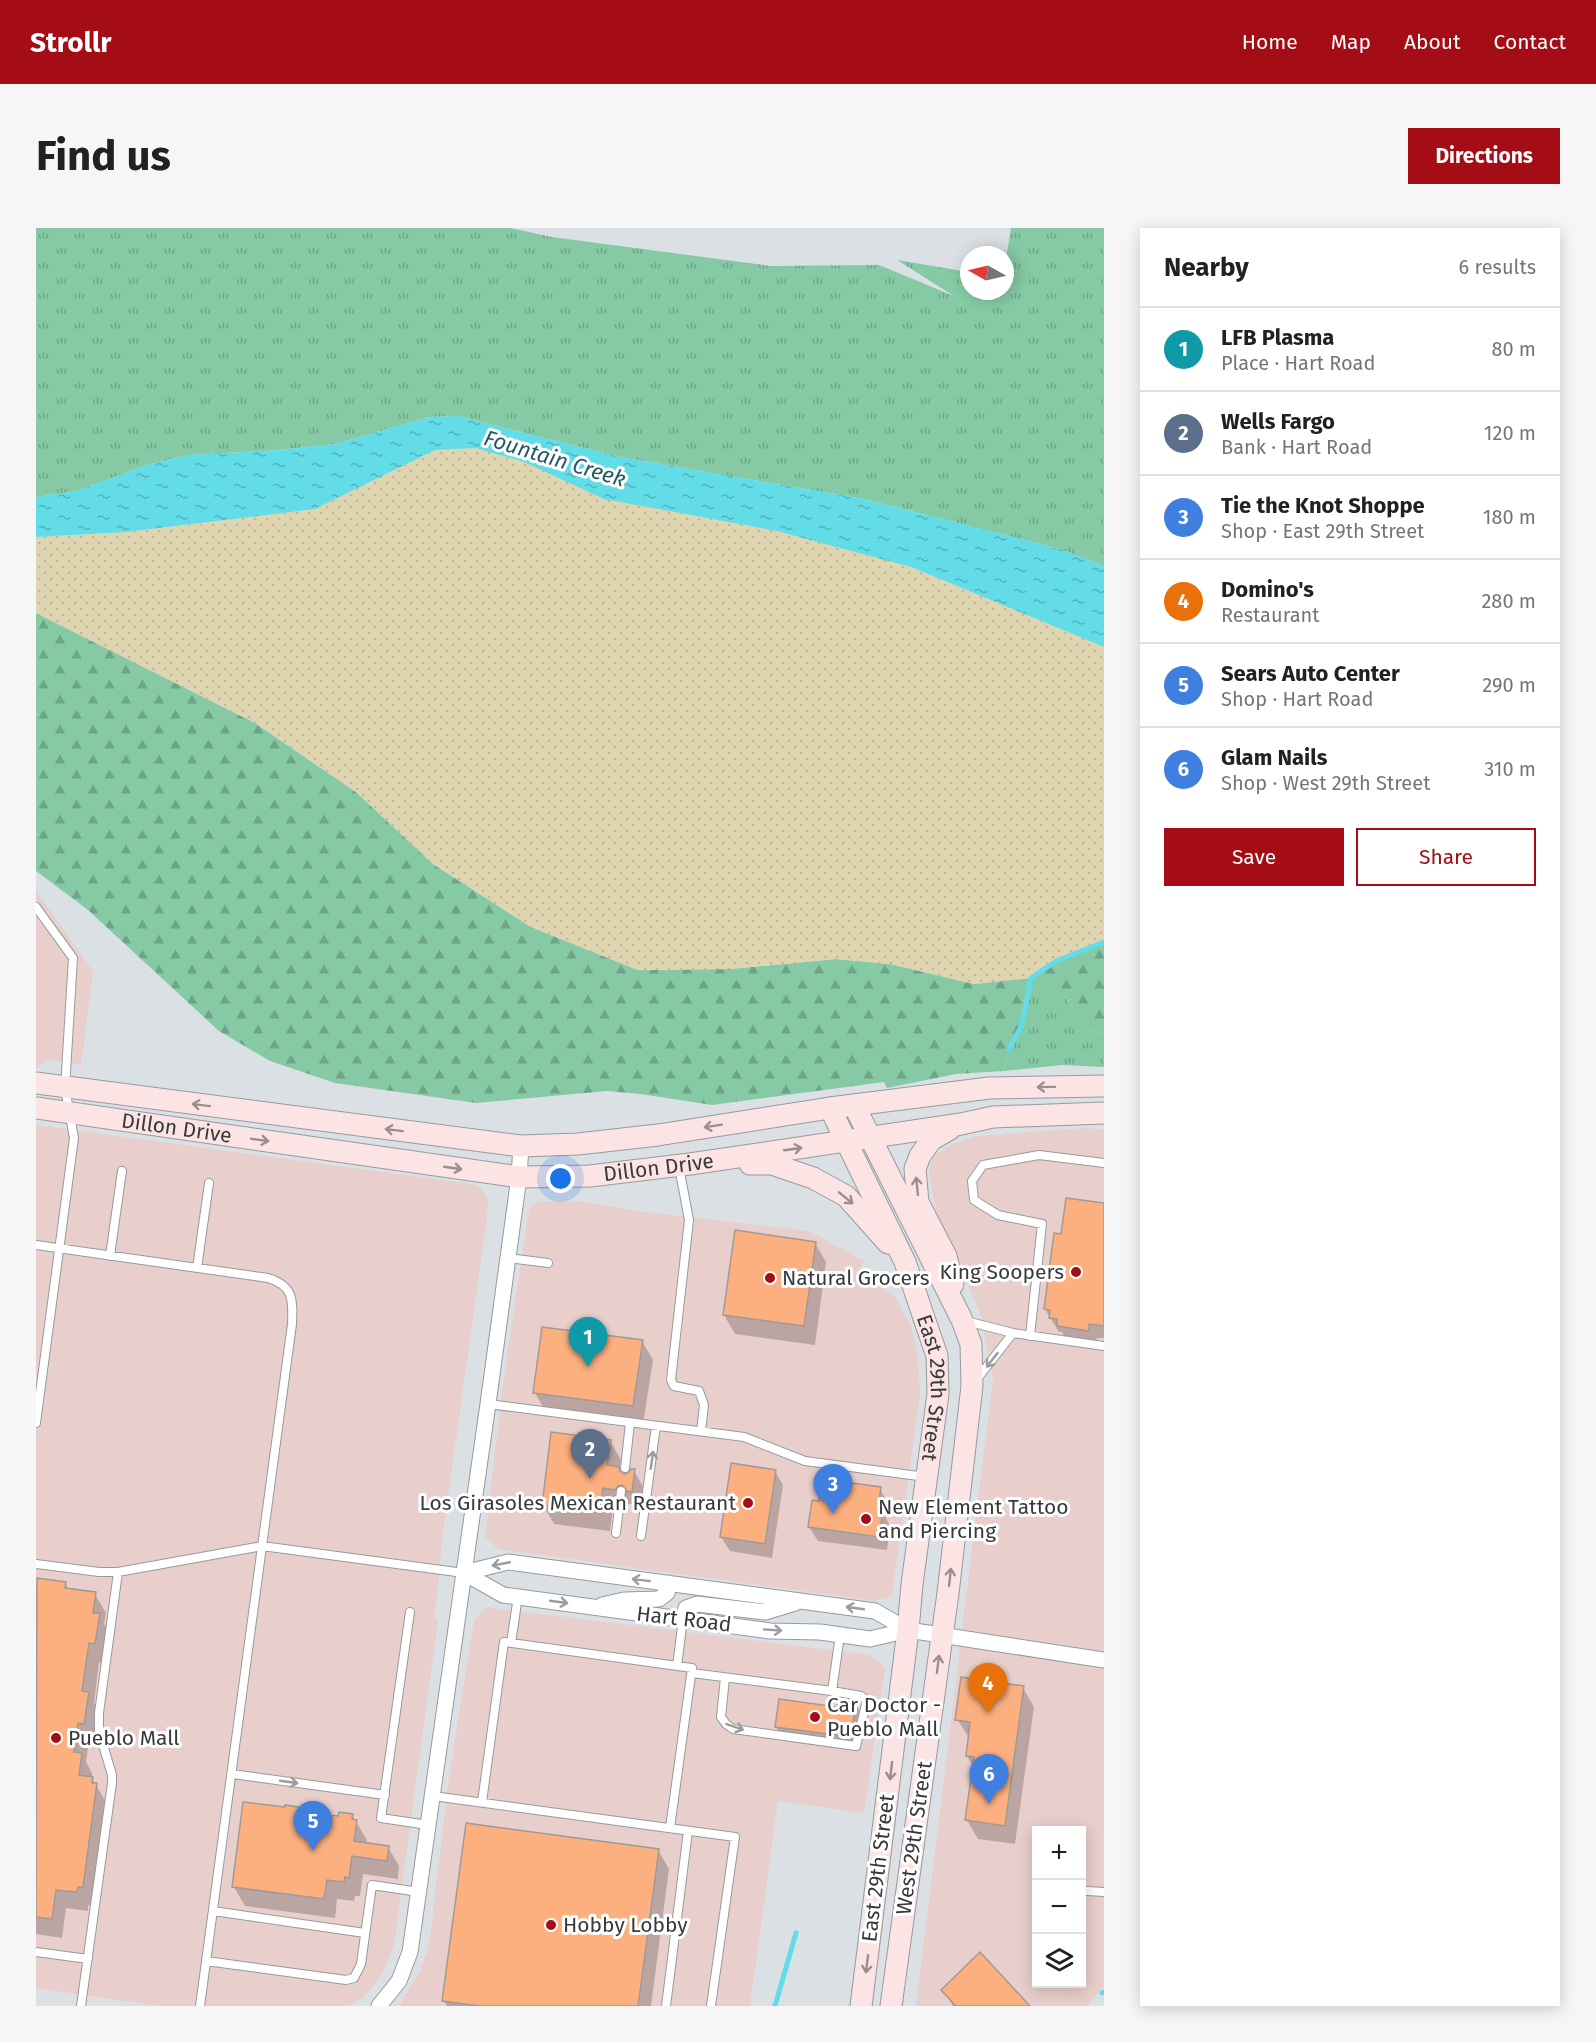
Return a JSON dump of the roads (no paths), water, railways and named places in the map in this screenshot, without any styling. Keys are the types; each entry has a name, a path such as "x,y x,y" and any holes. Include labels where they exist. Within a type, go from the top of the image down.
{"main road":[{"name":"Dillon Drive","path":"36,1083 521,1146 578,1144 658,1135 831,1108 989,1088 1104,1086"},
{"name":"East 29th Street","path":"854,1105 962,1320 971,1344 972,1386 942,1635"},
{"name":"Dillon Drive","path":"36,1108 519,1177 590,1176 685,1164 961,1124 993,1117 1104,1113"},
{"name":"East 29th Street","path":"831,1108 905,1262 937,1356 938,1394 912,1584 861,2006"},
{"path":"961,1124 931,1140 920,1155 915,1169 918,1202 946,1256 962,1320"},
{"path":"685,1164 772,1164 813,1178 846,1196 905,1262"},
{"name":"West 29th Street","path":"891,2006 942,1635"}],"street":[{"path":"379,2006 399,1981 410,1952 488,1404 519,1177 521,1146"},
{"name":"Hart Road","path":"464,1572 508,1562 875,1611 908,1629 1104,1660"},
{"name":"Hart Road","path":"464,1572 503,1594 770,1631 870,1639 908,1629"},
{"path":"593,1608 624,1600 659,1599 668,1593 669,1583"},
{"path":"683,1619 686,1608 697,1604 765,1612 801,1601"}],"lane":[{"path":"36,908 73,958 65,1088 75,1138 36,1423"},
{"path":"1030,1336 1042,1224 998,1215 974,1200 972,1181 983,1165 1039,1155 1104,1163"},
{"path":"685,1164 690,1220 671,1380 674,1386 699,1391 703,1398 700,1431"},
{"path":"110,1256 122,1171"},
{"path":"197,1268 209,1183"},
{"path":"36,1245 268,1278 278,1281 287,1288 291,1296 292,1324 200,2006"},
{"path":"508,1258 548,1263"},
{"path":"962,1320 1013,1333 1104,1347"},
{"path":"972,1386 1013,1333"},
{"path":"488,1404 744,1437 805,1461 927,1477"},
{"path":"625,1468 630,1423"},
{"path":"641,1536 656,1426"},
{"path":"616,1533 621,1491"},
{"path":"36,1564 99,1572 118,1572 262,1546 464,1572"},
{"path":"81,2006 112,1783 112,1775 99,1731 99,1713 118,1572"},
{"path":"511,1643 518,1596"},
{"path":"410,1612 381,1818 428,1825"},
{"path":"677,1666 683,1619"},
{"path":"832,1691 840,1635"},
{"path":"482,1803 504,1642 692,1668 670,1828"},
{"path":"692,1673 861,1696 865,1699 865,1711 856,1746 733,1729 721,1717 725,1678"},
{"path":"232,1774 385,1795"},
{"path":"433,1796 735,1837 711,2006"},
{"path":"666,2006 688,1831"},
{"path":"206,1961 346,1980 354,1978 361,1964 372,1885 419,1892"},
{"path":"1088,1891 1104,1892"},
{"path":"213,1911 365,1933"},
{"path":"36,1952 88,1959"}],"water":[{"name":"Fountain Creek","path":"457,416 620,457 864,499 1060,549 1104,566 1104,647 911,567 777,531 604,499 524,462 476,448 435,450 315,509 126,532 36,537 36,497 77,491 150,464 190,455 335,444 430,417"}],"waterway":[{"path":"1009,1049 1022,1025 1031,978 1056,961 1104,942"},
{"path":"775,2006 796,1933"}],"place":[{"name":"King Soopers","path":"1076,1272"},
{"name":"Natural Grocers","path":"770,1278"},
{"name":"LFB Plasma","path":"588,1367"},
{"name":"Wells Fargo","path":"590,1479"},
{"name":"Los Girasoles Mexican Restaurant","path":"748,1503"},
{"name":"Tie the Knot Shoppe","path":"833,1514"},
{"name":"New Element Tattoo and Piercing","path":"866,1519"},
{"name":"Domino's","path":"988,1713"},
{"name":"Car Doctor - Pueblo Mall","path":"815,1717"},
{"name":"Pueblo Mall","path":"56,1738"},
{"name":"Glam Nails","path":"989,1804"},
{"name":"Sears Auto Center","path":"313,1851"},
{"name":"Hobby Lobby","path":"551,1925"}]}
